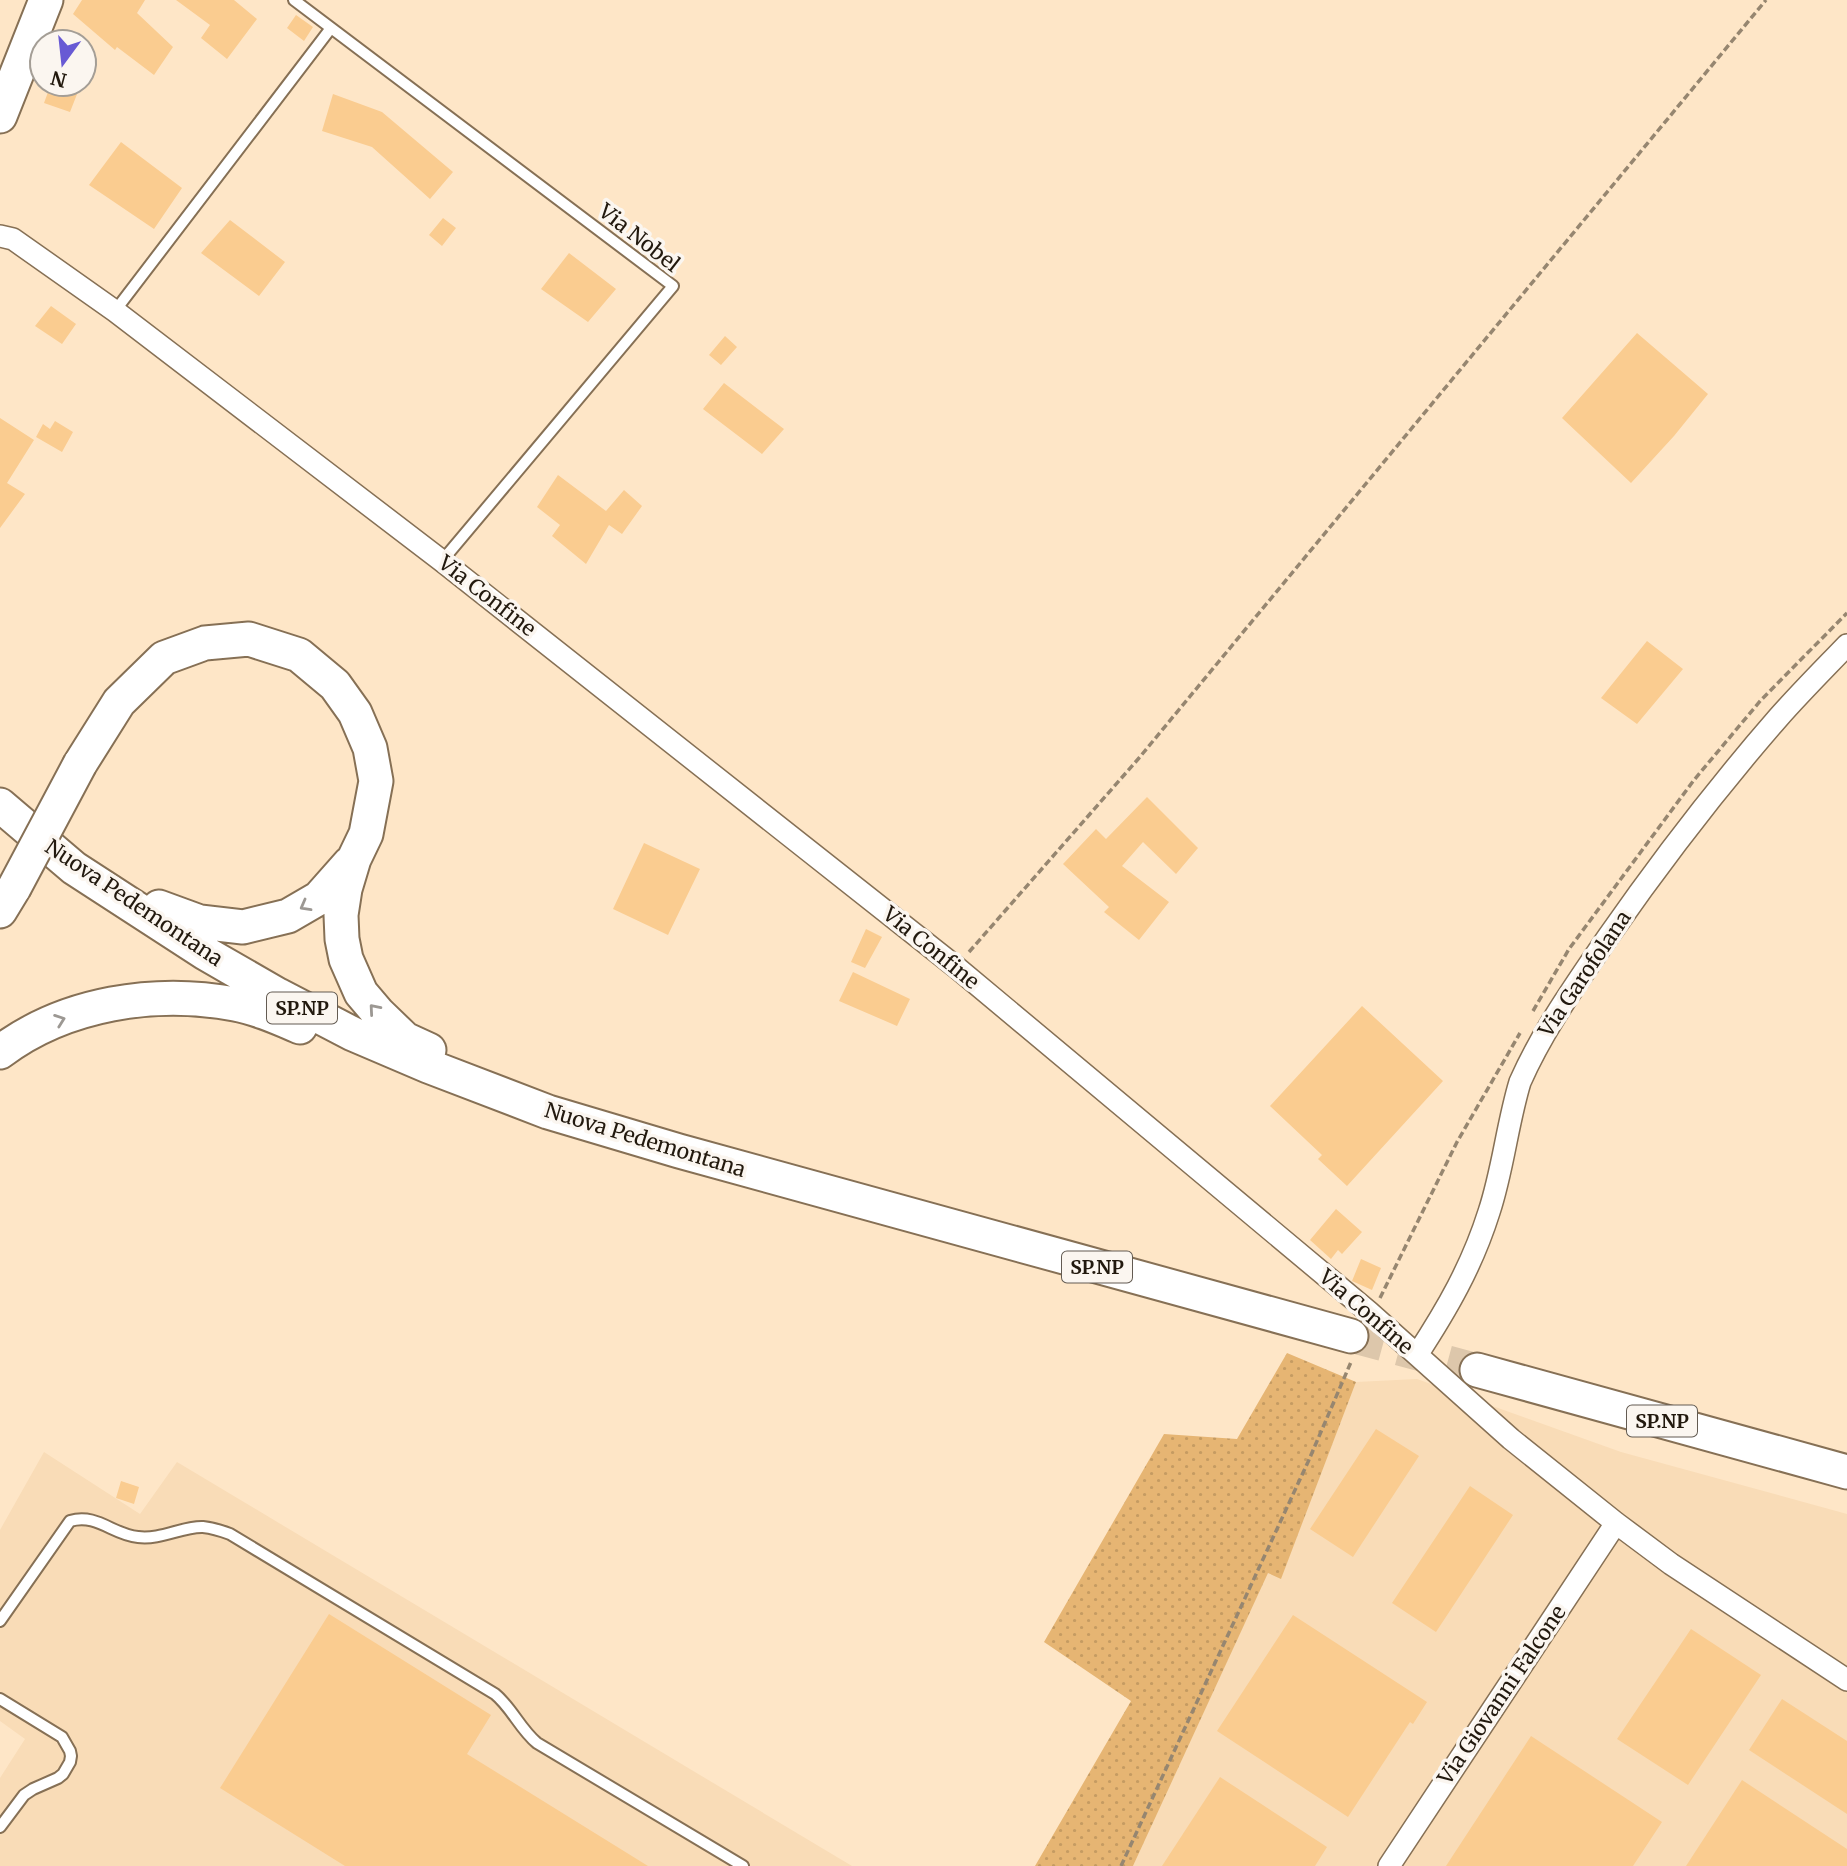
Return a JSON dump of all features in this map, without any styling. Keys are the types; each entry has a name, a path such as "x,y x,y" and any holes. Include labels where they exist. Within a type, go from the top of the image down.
{"main road":[{"path":"0,116 46,0"},
{"path":"7,900 79,764 119,702 164,658 205,643 249,639 299,655 335,685 355,713 370,748 376,781 366,834 354,859 341,915 346,959 361,993 378,1013 405,1039 443,1057 580,1105 752,1157 843,1197"},
{"name":"Nuova Pedemontana","path":"0,805 74,868 205,953 353,1034 428,1066 548,1112 679,1152 1352,1345"},
{"path":"74,868 142,901 201,922 243,927 288,916 319,898 354,859"},
{"path":"0,1052 50,1022 94,1008 142,999 191,999 235,1004 273,1016 444,1090 508,1108 548,1112"},
{"name":"SP.NP","path":"1477,1370 1847,1472"}],"street":[{"path":"0,79 40,0"},
{"name":"Via Confine","path":"0,236 13,239 115,311 442,561 956,967 1358,1303 1511,1439 1616,1524 1671,1564 1847,1681"},
{"name":"Via Garofolana","path":"1417,1356 1447,1308 1472,1259 1489,1211 1520,1082 1560,1007 1623,916 1726,780 1779,717 1847,645"},
{"name":"Via Giovanni Falcone","path":"1389,1866 1616,1524"}],"lane":[{"name":"Via Nobel","path":"294,0 673,286 442,561"},
{"path":"115,311 331,28"},
{"path":"0,1621 71,1521 79,1518 93,1520 136,1537 158,1537 201,1527 216,1529 230,1534 495,1694 527,1735 537,1743 743,1866"},
{"path":"0,1699 62,1738 71,1756 67,1768 58,1779 24,1795 0,1827"}],"path":[{"path":"956,967 1139,758 1766,0"},
{"path":"1121,1866 1308,1462 1339,1392 1352,1345"}],"shaded area":[{"path":"1287,1353 1356,1382 1281,1579 1268,1573 1133,1866 1035,1866 1131,1701 1044,1642 1164,1434 1237,1439"},
{"path":"1417,1379 1621,1452 1847,1514 1847,1866 1133,1866 1268,1572 1281,1578 1356,1382"},
{"path":"44,1452 140,1514 177,1462 852,1866 0,1866 0,1778 25,1739 0,1721 0,1530"}],"building":[{"path":"82,0 145,0 137,13 173,47 154,75 117,47 115,50 98,35 98,28 89,28 73,14"},
{"path":"176,0 234,0 257,19 227,59 201,38 210,25"},
{"path":"296,15 313,27 304,41 287,28"},
{"path":"333,94 382,112 453,172 430,199 372,147 322,131"},
{"path":"46,98 76,98 70,112 44,103"},
{"path":"121,142 182,188 154,229 89,185"},
{"path":"443,218 456,228 442,246 429,235"},
{"path":"230,220 285,262 259,296 201,253"},
{"path":"569,253 616,289 588,322 541,289"},
{"path":"51,306 76,324 62,344 35,326"},
{"path":"1637,333 1708,394 1631,483 1562,418"},
{"path":"725,336 737,347 721,365 709,355"},
{"path":"724,383 784,429 762,454 703,409"},
{"path":"0,418 34,440 7,483 25,494 0,528"},
{"path":"55,421 73,432 62,452 36,437 43,424 50,429"},
{"path":"558,475 606,511 624,490 642,506 622,534 609,525 586,564 552,536 560,525 537,507"},
{"path":"1647,641 1683,669 1637,724 1601,698"},
{"path":"1147,797 1198,848 1176,874 1143,842 1122,866 1169,902 1139,940 1104,912 1109,907 1063,864 1096,829 1106,839"},
{"path":"644,843 700,869 668,935 613,909"},
{"path":"866,929 882,937 865,968 851,962"},
{"path":"853,972 910,999 897,1026 839,1001"},
{"path":"1362,1006 1443,1081 1347,1186 1318,1159 1322,1155 1270,1106"},
{"path":"1336,1209 1362,1232 1342,1254 1338,1250 1331,1259 1310,1240"},
{"path":"1361,1259 1381,1268 1372,1290 1352,1281"},
{"path":"1376,1429 1419,1456 1353,1557 1310,1529"},
{"path":"121,1481 139,1487 134,1504 116,1498"},
{"path":"1470,1486 1513,1515 1436,1632 1392,1603"},
{"path":"329,1614 491,1715 467,1754 648,1866 345,1866 220,1788"},
{"path":"1293,1615 1427,1702 1413,1724 1410,1722 1348,1817 1217,1731"},
{"path":"1691,1629 1761,1675 1688,1785 1617,1739"},
{"path":"1782,1699 1847,1741 1847,1814 1749,1750"},
{"path":"1531,1736 1662,1822 1633,1866 1446,1866"},
{"path":"1220,1777 1327,1847 1315,1866 1162,1866"},
{"path":"1742,1780 1847,1849 1847,1866 1686,1866"}],"tunnel":[{"path":"1351,1336 1477,1370"}]}
